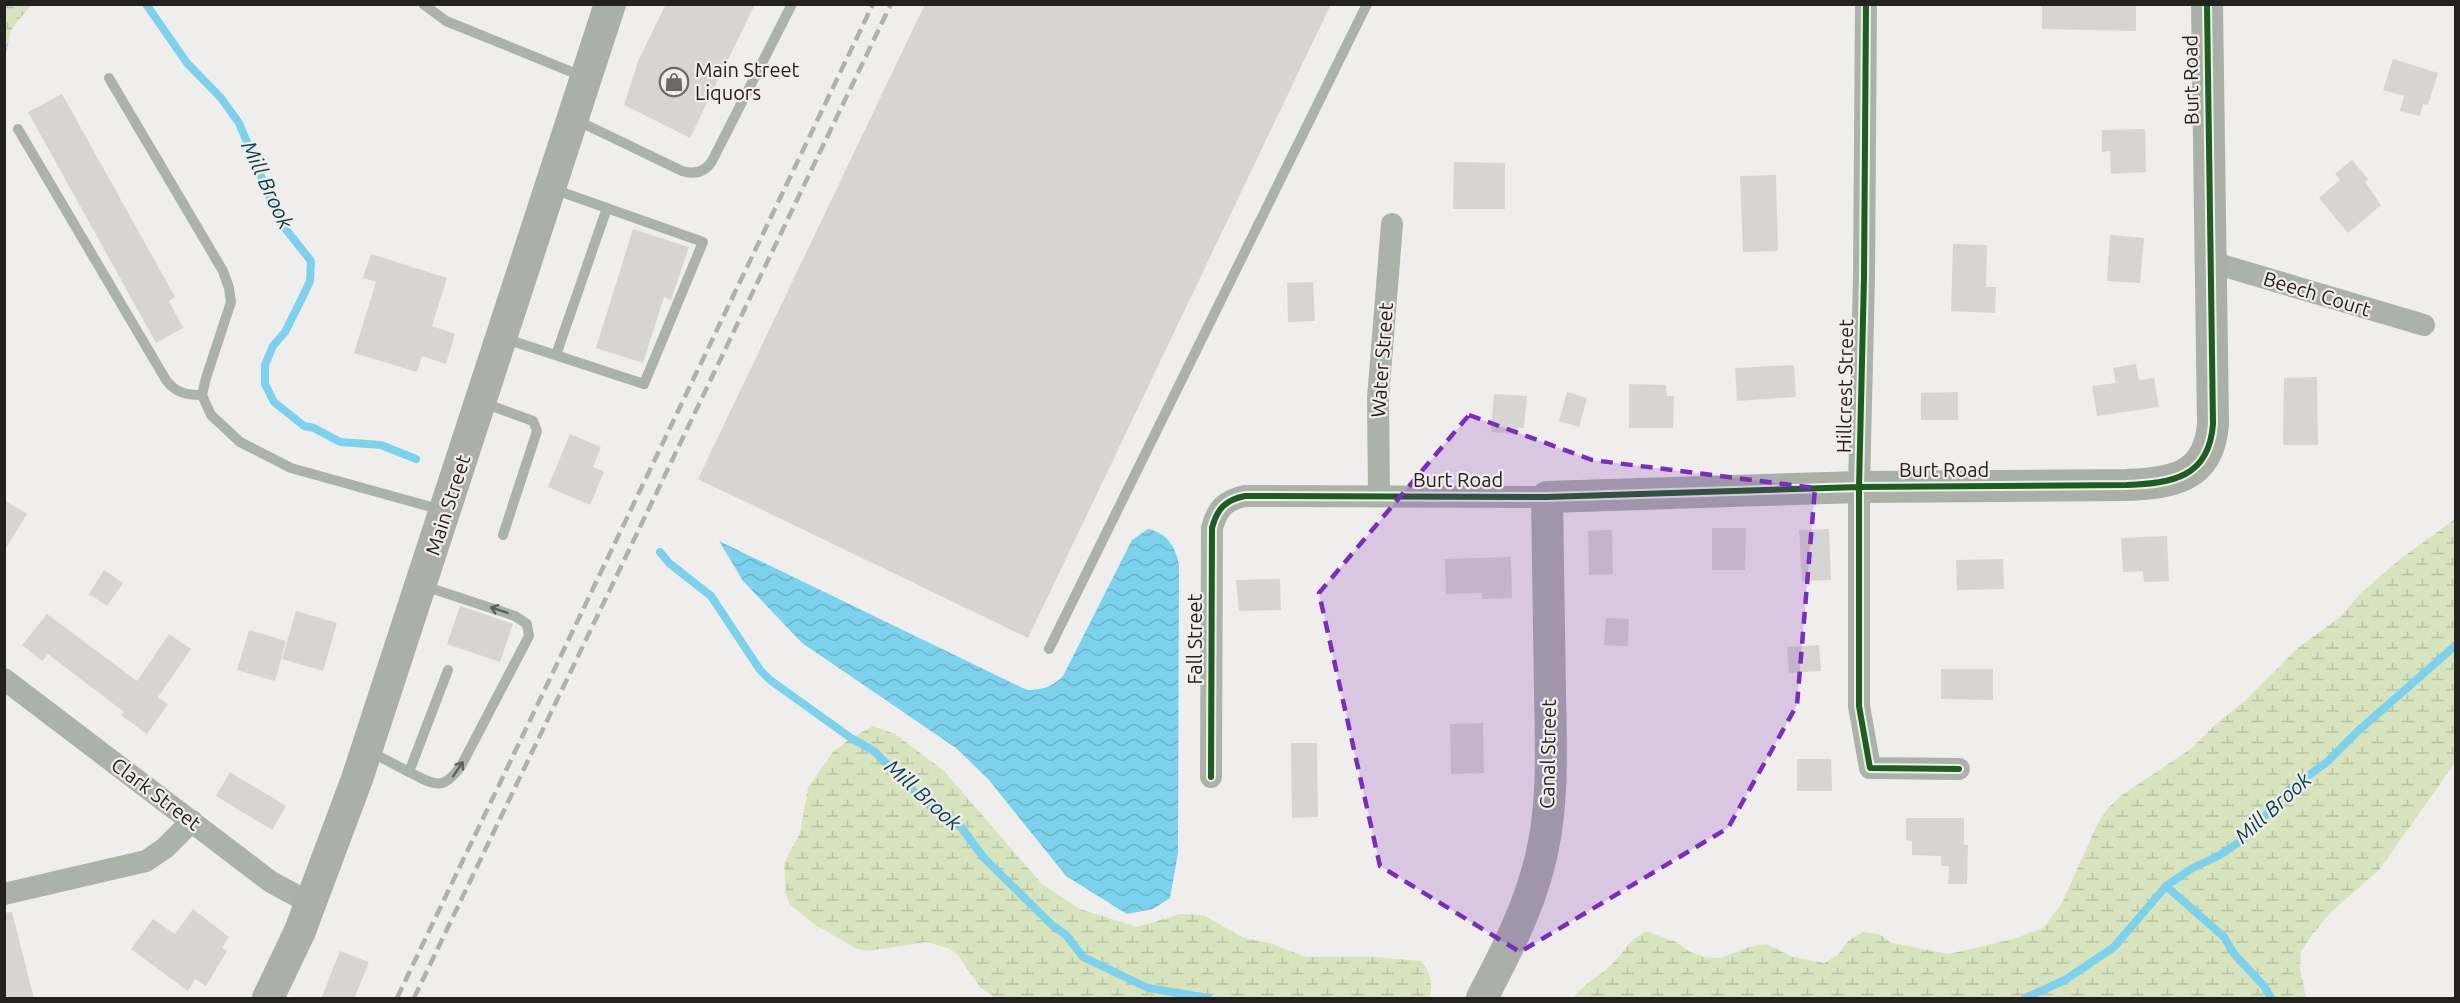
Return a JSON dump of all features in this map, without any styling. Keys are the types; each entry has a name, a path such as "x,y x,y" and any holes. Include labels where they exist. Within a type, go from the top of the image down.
{"street":[{"name":"Main Street","path":"268,999 300,931 366,750 422,585 610,4"},
{"name":"Hillcrest Street","path":"1866,4 1864,277 1859,487 1859,706 1870,768 1959,769"},
{"name":"Burt Road","path":"1223,504 1233,498 1245,496 1546,497 1859,487 2127,485 2161,483 2179,478 2202,459 2212,439 2207,4"},
{"name":"Water Street","path":"1379,496 1378,398 1392,224"},
{"name":"Beech Court","path":"2211,262 2424,325"},
{"name":"Canal Street","path":"1482,999 1528,900 1540,864 1546,828 1551,740 1546,497"},
{"name":"Fall Street","path":"1211,777 1212,528 1215,515 1223,504"},
{"name":"Clark Street","path":"4,679 271,882 310,903"},
{"path":"4,894 146,861 165,848 192,821"}],"lane":[{"path":"423,4 446,21 587,78"},
{"path":"574,118 682,171 692,173 702,171 712,161 792,4"},
{"path":"1048,649 1368,4"},
{"path":"109,78 223,271 229,288 231,302 202,395 211,415 240,442 291,468 446,511"},
{"path":"18,129 166,380 174,390 188,395 202,395"},
{"path":"502,338 644,384 703,242 551,188"},
{"path":"556,355 607,208"},
{"path":"481,402 533,421 537,431 503,536"},
{"path":"366,750 427,781 441,784 450,781 461,765 529,636 527,624 515,616 422,585"},
{"path":"409,772 448,670"}],"highlighted area":[{"path":"1469,415 1592,460 1815,488 1797,705 1728,828 1520,952 1380,866 1319,593"}],"green space":[{"path":"5,4 31,5 11,30 5,58"},
{"path":"2455,519 2455,763 2379,870 2330,913 2311,936 2301,952 2300,968 2306,998 1573,998 1646,931 1676,942 1690,952 1705,957 1721,958 1749,947 1766,944 1793,957 1824,963 1838,955 1848,941 1863,932 1879,934 1892,943 1949,954 2013,939 2043,928 2062,903 2097,825 2107,809 2122,795 2192,748 2217,723 2244,702 2299,647 2339,618 2361,593 2399,560"},
{"path":"873,726 895,734 944,771 1041,883 1080,909 1137,927 1180,914 1203,915 1244,938 1270,943 1305,957 1374,957 1421,961 1430,979 1430,998 995,998 980,987 957,954 948,948 926,942 868,951 857,949 817,926 790,905 786,895 784,863 800,833 808,788 833,752 851,738"}],"water":[{"path":"1148,529 1169,541 1179,564 1178,853 1170,898 1153,909 1127,914 1066,876 989,780 956,748 802,643 743,581 719,541 1027,690 1046,687 1063,676 1132,540"}],"building":[{"name":"Main Street Liquors","path":"666,4 755,4 690,138 624,105 639,59"},
{"path":"925,4 1331,4 1028,638 698,479"},
{"path":"2042,4 2136,4 2136,31 2042,29"},
{"path":"2393,59 2438,73 2428,105 2423,104 2420,116 2400,111 2404,96 2383,90"},
{"path":"62,94 175,297 169,301 183,328 156,343 28,112"},
{"path":"2145,129 2146,172 2111,174 2110,151 2102,152 2102,130"},
{"path":"2352,160 2368,179 2365,182 2381,205 2348,233 2319,198 2340,180 2335,174"},
{"path":"1454,162 1505,163 1505,209 1453,209"},
{"path":"1776,175 1778,251 1743,252 1740,176"},
{"path":"633,229 689,247 671,300 664,297 643,363 596,348"},
{"path":"2110,235 2144,238 2140,283 2107,281"},
{"path":"1953,244 1987,245 1986,287 1996,287 1995,313 1951,311"},
{"path":"371,254 447,278 432,326 455,334 446,364 422,356 417,372 354,353 376,282 363,278"},
{"path":"1313,282 1315,321 1288,322 1287,283"},
{"path":"2136,364 2139,380 2154,378 2159,407 2097,416 2092,386 2116,383 2113,368"},
{"path":"1794,365 1796,397 1737,401 1735,368"},
{"path":"2317,377 2318,445 2283,445 2284,378"},
{"path":"1629,384 1666,385 1667,396 1674,396 1673,428 1629,428"},
{"path":"1567,392 1587,398 1579,427 1559,421"},
{"path":"1958,392 1958,420 1921,420 1921,393"},
{"path":"1494,394 1527,396 1524,428 1518,428 1517,434 1491,432"},
{"path":"570,434 601,447 593,467 604,472 590,505 548,487"},
{"path":"4,500 27,514 4,551"},
{"path":"1712,528 1746,528 1745,570 1712,570"},
{"path":"1829,529 1831,580 1802,581 1799,530"},
{"path":"1612,530 1613,574 1589,575 1588,531"},
{"path":"2167,536 2169,581 2144,582 2143,571 2123,572 2121,538"},
{"path":"1511,557 1512,598 1482,599 1482,593 1446,594 1445,559"},
{"path":"2003,559 2004,589 1957,590 1956,560"},
{"path":"104,570 123,583 107,606 89,594"},
{"path":"1280,579 1281,610 1239,611 1236,580"},
{"path":"460,606 513,624 500,662 447,644"},
{"path":"296,611 337,623 323,671 282,659"},
{"path":"47,614 137,681 169,634 191,649 158,697 168,704 147,734 121,715 124,712 48,654 42,661 22,645"},
{"path":"1606,618 1629,619 1628,646 1604,645"},
{"path":"249,630 286,641 275,681 237,670"},
{"path":"1819,645 1821,671 1789,673 1787,647"},
{"path":"1941,669 1993,669 1993,700 1941,699"},
{"path":"1483,723 1484,773 1451,774 1450,724"},
{"path":"1291,743 1317,743 1318,817 1292,818"},
{"path":"1797,759 1831,759 1832,791 1797,791"},
{"path":"230,772 286,806 272,830 216,796"},
{"path":"1906,818 1964,818 1964,845 1968,845 1967,884 1948,884 1949,866 1941,866 1941,856 1912,855 1912,841 1906,840"},
{"path":"193,909 229,937 222,948 227,951 206,986 195,979 188,991 131,949 153,919 175,934"},
{"path":"12,912 34,999 4,999 4,913"},
{"path":"340,951 369,962 354,999 321,999"}],"waterway":[{"name":"Mill Brook","path":"146,4 187,63 221,98 239,123 280,222 311,261 310,281 285,332 273,346 265,365 265,384 274,402 304,426 314,428 340,442 381,445 416,459"},
{"name":"Mill Brook","path":"660,552 669,563 711,596 760,670 770,680 851,738 874,751 926,803 961,827 984,858 1052,925 1066,935 1083,957 1148,988 1208,998"},
{"name":"Mill Brook","path":"2025,998 2065,980 2114,947 2166,886 2245,838 2290,789 2327,762 2359,730 2456,645"},
{"path":"2166,886 2224,937 2235,955 2264,986 2271,998"}],"railway":[{"path":"397,998 873,4"},
{"path":"414,998 891,4"}],"cycle path":[{"path":"1866,4 1864,277 1859,487 1859,706 1870,768 1959,769"},
{"path":"1211,777 1212,528 1223,506 1238,498 1245,496 1547,497 1859,487 2127,485 2173,479 2196,467 2210,442 2213,424 2207,4"}],"place":[{"name":"Main Street Liquors","path":"674,82"}]}
